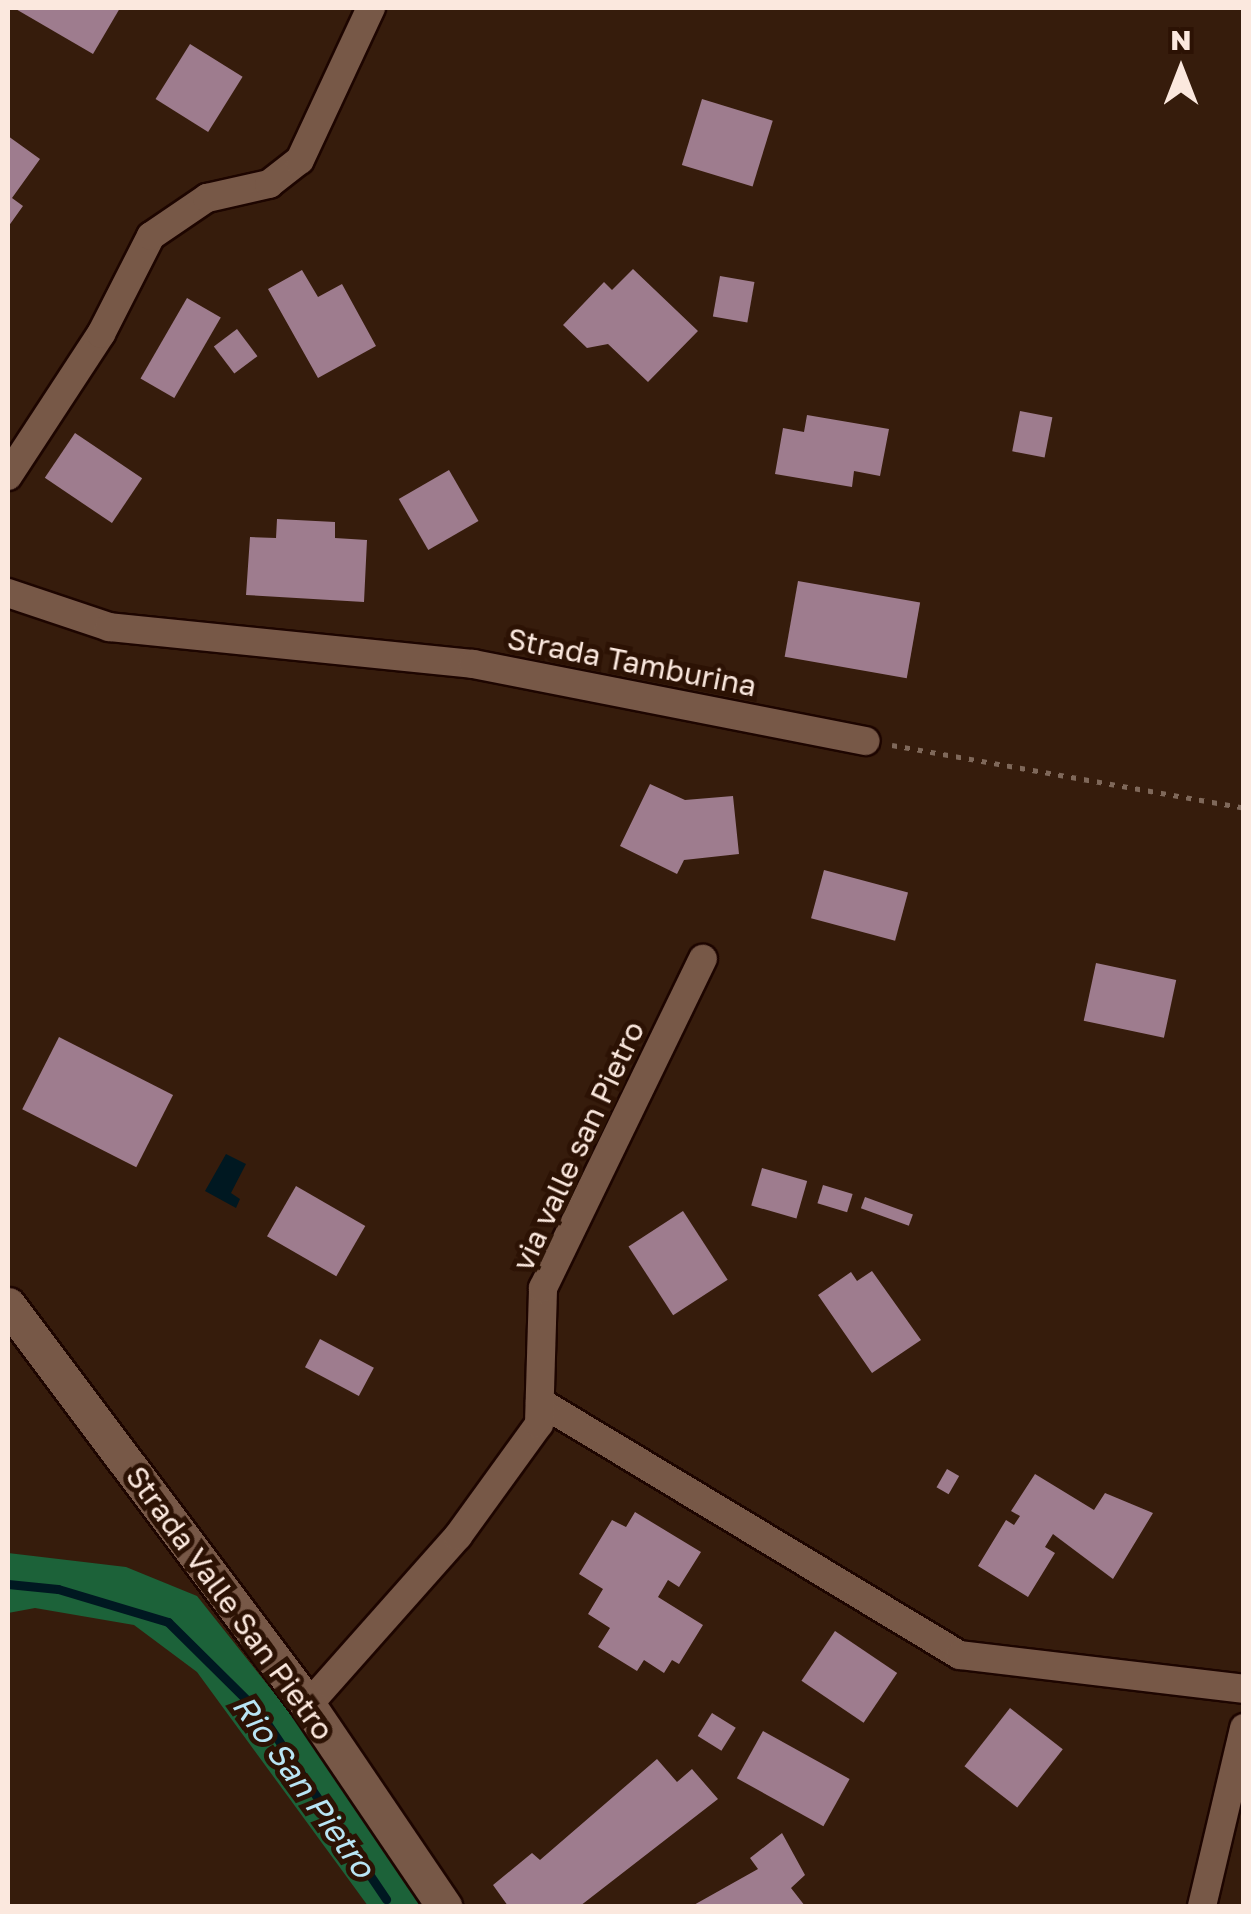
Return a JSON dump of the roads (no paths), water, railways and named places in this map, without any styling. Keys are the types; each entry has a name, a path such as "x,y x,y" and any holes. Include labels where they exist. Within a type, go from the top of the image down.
{"street":[{"path":"8,476 100,334 150,236 207,198 269,184 300,160 371,8"},
{"name":"Strada Tamburina","path":"8,593 108,627 473,664 866,741"},
{"name":"via valle san Pietro","path":"308,1706 458,1536 540,1424 543,1288 703,959"},
{"name":"Strada Valle San Pietro","path":"8,1305 308,1706 444,1906"},
{"path":"540,1402 960,1654 1244,1688"},
{"path":"1202,1906 1244,1728"}],"water":[{"path":"226,1154 246,1164 231,1193 240,1199 236,1208 205,1191"}],"waterway":[{"name":"Rio San Pietro","path":"8,1584 58,1589 168,1622 260,1713 386,1899"}]}
